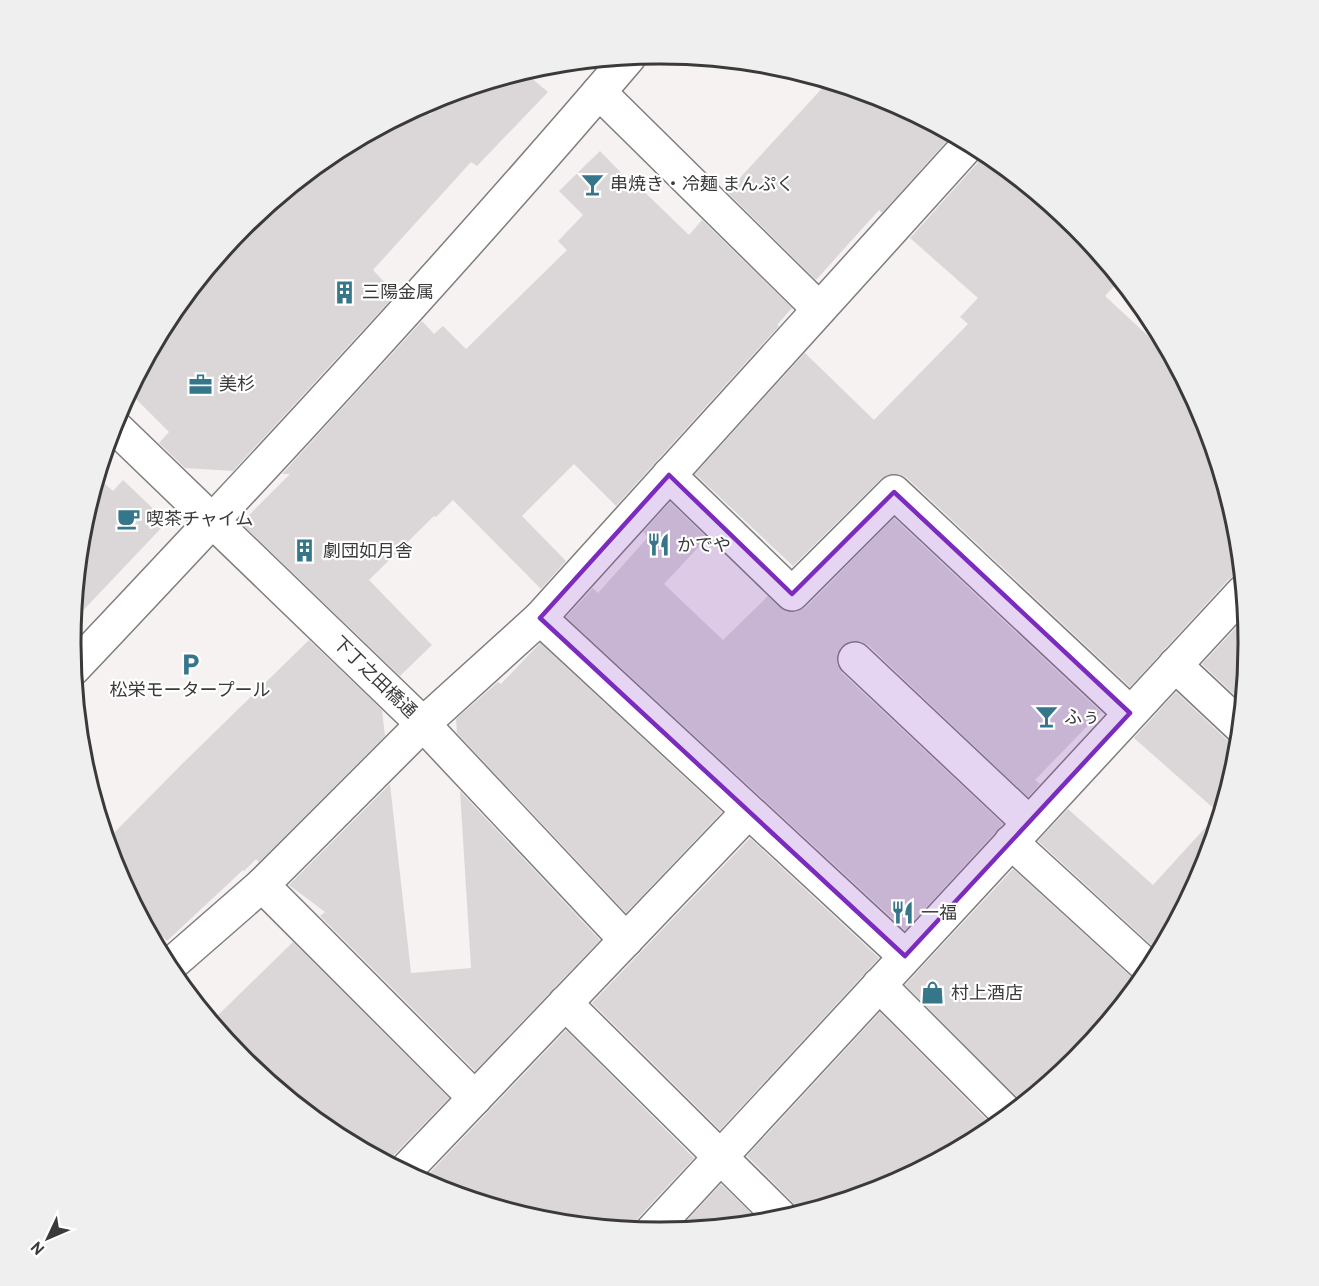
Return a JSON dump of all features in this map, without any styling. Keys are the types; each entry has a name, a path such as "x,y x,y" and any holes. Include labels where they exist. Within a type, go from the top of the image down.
{"street":[{"path":"81,660 422,293 621,66"},
{"path":"598,92 819,309"},
{"path":"176,960 262,885 423,724 540,618 963,151"},
{"name":"下丁之田橋通","path":"121,433 423,724 626,940"},
{"path":"669,475 792,594 894,492 1130,713"},
{"path":"660,1222 1236,600"},
{"path":"540,618 905,956"},
{"path":"855,658 1143,961"},
{"path":"1175,665 1233,719"},
{"path":"411,1165 748,812"},
{"path":"262,885 475,1098"},
{"path":"879,985 1003,1109"},
{"path":"565,1003 774,1210"}],"highlighted area":[{"path":"669,475 792,594 894,492 1130,713 905,956 540,618"}],"building":[{"path":"533,79 548,92 477,166 471,162 373,270 396,294 233,471 185,468 159,443 169,432 136,399 178,322 201,291 250,234 307,184 370,142 404,124 428,113 430,115 434,111 474,95"},
{"path":"822,88 881,109 947,141 882,213 879,210 816,280 727,192"},
{"path":"600,151 627,179 629,177 689,235 702,220 792,308 777,325 779,326 616,506 574,464 522,516 566,561 541,589 453,500 436,517 434,516 369,580 432,645 400,676 241,523 290,474 282,474 422,321 434,334 443,326 466,349 567,250 558,241 583,215 559,191"},
{"path":"979,161 1041,208 1094,262 1114,286 1105,296 1151,338 1178,387 1194,422 1218,493 1227,530 1234,576 1130,687 907,478 899,474 890,474 881,479 793,566 695,474 805,353 874,420 968,324 960,317 978,298 910,238"},
{"path":"123,480 167,522 82,612 92,530 104,483 113,491"},
{"path":"670,502 707,538 664,584 723,640 768,596 787,612 796,612 805,608 894,518 1101,712 1035,780 1040,784 1028,797 868,645 860,641 850,641 841,647 837,654 837,664 842,673 1003,824 905,930 566,617 593,588 598,593 648,537 643,532"},
{"path":"1238,626 1235,696 1202,664"},
{"path":"309,640 382,710 385,736 259,862 256,859 243,870 167,941 160,934 141,899 114,833"},
{"path":"540,643 722,812 626,913 457,733 456,719 498,682 501,684"},
{"path":"1176,692 1229,741 1213,808 1134,738"},
{"path":"390,784 411,973 471,968 460,791 600,940 475,1071 320,916 325,912 289,885"},
{"path":"1068,809 1153,885 1208,824 1178,899 1152,946 1038,841"},
{"path":"750,838 879,958 720,1130 592,1003"},
{"path":"1013,869 1131,977 1069,1052 1017,1097 905,985"},
{"path":"293,942 449,1098 393,1156 338,1124 307,1102 250,1052 218,1015"},
{"path":"880,1012 987,1120 915,1162 845,1191 795,1205 747,1156"},
{"path":"566,1030 694,1158 637,1221 584,1217 510,1202 429,1173"},
{"path":"721,1184 752,1214 735,1217 687,1221"}],"place":[{"name":"串焼き・冷麺 まんぷく","path":"592,184"},
{"name":"三陽金属","path":"344,292"},
{"name":"美杉","path":"201,384"},
{"name":"喫茶チャイム","path":"128,519"},
{"name":"かでや","path":"659,545"},
{"name":"劇団如月舎","path":"305,551"},
{"name":"松栄モータープール","path":"190,664"},
{"name":"ふぅ","path":"1046,717"},
{"name":"一福","path":"903,913"},
{"name":"村上酒店","path":"933,993"}]}
